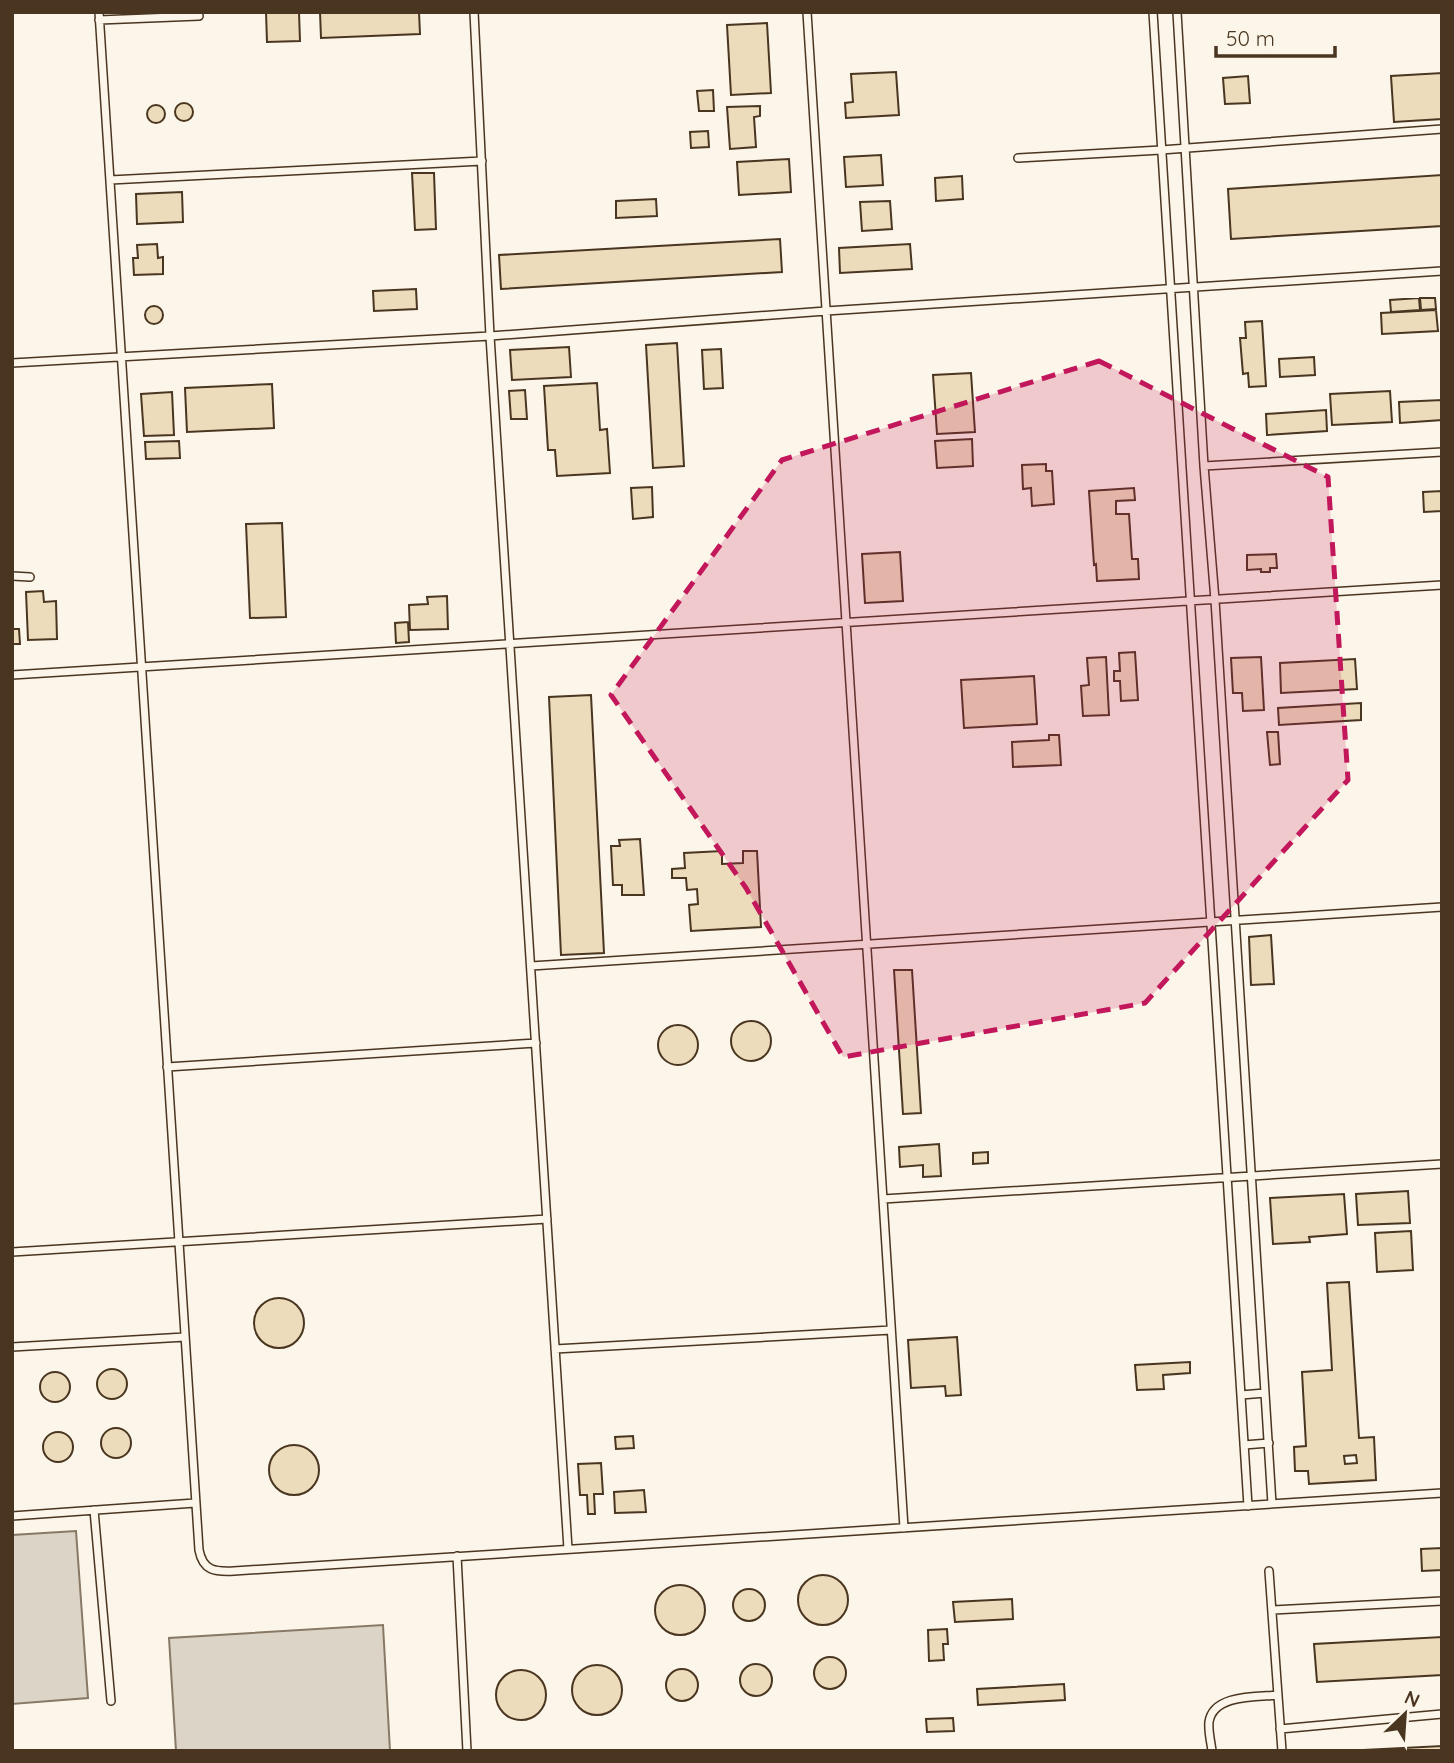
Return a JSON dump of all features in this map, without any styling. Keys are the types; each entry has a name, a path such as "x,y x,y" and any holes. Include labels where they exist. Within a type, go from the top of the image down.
{"lane":[{"path":"474,12 490,336 568,1549"},
{"path":"807,12 904,1528"},
{"path":"1153,12 1248,1506"},
{"path":"1177,12 1272,1504"},
{"path":"200,16 99,16 198,1550 204,1565 211,1570 227,1571 1442,1493"},
{"path":"1018,158 1442,129"},
{"path":"110,180 482,162"},
{"path":"12,363 490,336 1442,271"},
{"path":"1204,467 1442,452"},
{"path":"12,576 30,577"},
{"path":"12,675 1442,585"},
{"path":"531,965 1442,907"},
{"path":"167,1067 536,1043"},
{"path":"883,1199 1442,1164"},
{"path":"12,1252 547,1219"},
{"path":"555,1349 891,1330"},
{"path":"12,1347 185,1337"},
{"path":"1241,1395 1265,1393"},
{"path":"1244,1445 1269,1443"},
{"path":"12,1516 195,1503"},
{"path":"94,1510 111,1700"},
{"path":"457,1556 467,1751"},
{"path":"1269,1571 1282,1751"},
{"path":"1273,1610 1442,1601"},
{"path":"1212,1751 1209,1722 1213,1711 1224,1702 1278,1695"},
{"path":"1280,1729 1442,1714"}],"highlighted area":[{"path":"1099,361 1328,477 1348,780 1145,1003 843,1057 746,888 611,695 782,460"}],"shaded area":[{"path":"76,1531 88,1698 12,1704 12,1535"},
{"path":"383,1625 390,1751 176,1751 169,1638"}],"building":[{"path":"266,12 299,12 300,41 267,42"},
{"path":"320,12 419,12 420,34 321,38"},
{"path":"767,23 771,93 731,95 727,25"},
{"path":"896,72 899,115 846,118 845,103 853,102 851,74"},
{"path":"1442,73 1442,119 1394,122 1391,76"},
{"path":"1248,76 1250,103 1225,104 1223,78"},
{"path":"713,90 714,111 699,111 697,91"},
{"path":"180,103 188,103 193,112 191,119 180,121 175,116 175,108"},
{"path":"152,105 160,105 165,114 163,121 152,123 147,118 147,110"},
{"path":"760,106 760,116 754,117 756,147 730,149 727,107"},
{"path":"708,131 709,147 691,148 690,132"},
{"path":"881,155 883,185 846,187 844,157"},
{"path":"789,159 791,192 739,195 737,162"},
{"path":"412,173 434,173 436,229 415,230"},
{"path":"1442,175 1442,226 1231,239 1228,189"},
{"path":"962,176 963,199 936,201 935,178"},
{"path":"182,192 183,222 137,224 136,194"},
{"path":"656,199 657,216 616,218 616,201"},
{"path":"890,201 892,229 862,231 860,202"},
{"path":"780,239 782,272 501,289 499,255"},
{"path":"157,244 158,258 163,257 163,274 134,275 133,258 138,258 137,245"},
{"path":"910,244 912,269 840,273 839,248"},
{"path":"416,289 417,309 374,311 373,291"},
{"path":"1419,298 1420,310 1391,312 1390,300"},
{"path":"1420,298 1435,298 1436,309 1421,310"},
{"path":"150,306 158,306 163,315 161,322 150,324 145,319 145,311"},
{"path":"1436,310 1438,331 1382,334 1381,313"},
{"path":"1262,321 1266,386 1249,387 1248,373 1243,374 1240,338 1246,338 1245,322"},
{"path":"677,343 684,466 653,468 646,345"},
{"path":"569,347 571,377 512,380 510,350"},
{"path":"721,349 723,388 704,389 702,350"},
{"path":"1314,357 1315,375 1280,377 1279,359"},
{"path":"971,373 975,432 937,434 933,375"},
{"path":"597,383 600,430 607,429 610,473 557,476 555,450 548,450 544,386"},
{"path":"272,384 274,428 187,432 185,388"},
{"path":"525,390 527,419 511,419 509,391"},
{"path":"1390,391 1392,422 1332,425 1330,394"},
{"path":"172,392 174,435 144,436 141,394"},
{"path":"1442,400 1442,420 1400,423 1399,402"},
{"path":"1326,410 1327,431 1267,435 1266,414"},
{"path":"972,439 973,466 937,468 935,441"},
{"path":"179,441 180,458 146,459 145,442"},
{"path":"1046,464 1046,471 1052,471 1054,504 1032,506 1031,488 1023,489 1022,465"},
{"path":"652,487 653,517 633,519 631,488"},
{"path":"1134,488 1135,500 1116,501 1116,514 1129,514 1132,559 1138,559 1139,579 1097,581 1089,491"},
{"path":"1442,491 1442,511 1424,512 1423,492"},
{"path":"282,523 286,617 250,618 246,524"},
{"path":"900,552 903,601 865,603 862,554"},
{"path":"1276,554 1277,568 1270,568 1270,572 1261,572 1261,569 1247,570 1247,555"},
{"path":"43,591 44,602 56,601 57,639 28,640 26,592"},
{"path":"447,596 448,629 410,630 409,605 428,604 427,597"},
{"path":"408,622 409,642 396,643 395,623"},
{"path":"12,629 19,629 20,644 12,644"},
{"path":"1135,652 1138,700 1121,701 1120,681 1114,681 1114,671 1120,671 1119,653"},
{"path":"1106,657 1109,715 1083,716 1081,686 1089,685 1087,658"},
{"path":"1261,657 1264,710 1243,711 1242,693 1233,693 1231,658"},
{"path":"1355,659 1357,689 1281,693 1280,663"},
{"path":"1034,676 1037,724 964,728 961,680"},
{"path":"591,695 604,953 561,955 549,697"},
{"path":"1361,703 1361,720 1279,725 1278,708"},
{"path":"1267,732 1278,732 1280,764 1270,765"},
{"path":"1049,735 1059,735 1061,765 1013,767 1012,742 1049,740"},
{"path":"640,839 644,895 622,895 622,885 613,885 611,846 620,846 619,840"},
{"path":"722,851 722,864 743,863 743,851 757,851 761,927 691,931 689,905 698,904 697,889 687,890 686,878 672,878 672,869 685,868 684,853"},
{"path":"1271,935 1274,984 1251,985 1249,937"},
{"path":"894,970 912,970 921,1113 903,1114"},
{"path":"751,1021 765,1027 771,1041 765,1055 751,1061 737,1055 731,1041 737,1027"},
{"path":"678,1025 692,1031 698,1045 692,1059 678,1065 664,1059 658,1045 664,1031"},
{"path":"939,1144 941,1176 923,1177 923,1165 900,1167 899,1147"},
{"path":"988,1152 988,1163 973,1164 973,1153"},
{"path":"1408,1191 1410,1223 1358,1225 1356,1194"},
{"path":"1344,1194 1347,1234 1309,1237 1310,1242 1273,1244 1270,1198"},
{"path":"1411,1231 1413,1270 1377,1272 1375,1233"},
{"path":"1349,1282 1359,1438 1374,1437 1376,1480 1309,1484 1308,1471 1295,1471 1294,1447 1306,1446 1302,1372 1332,1370 1327,1283","holes":["1356,1455 1357,1463 1345,1464 1344,1456"]},
{"path":"279,1298 297,1305 304,1323 297,1341 279,1348 261,1341 254,1323 261,1305"},
{"path":"957,1337 961,1395 946,1396 945,1386 911,1388 908,1340"},
{"path":"1190,1362 1190,1373 1163,1375 1164,1389 1137,1390 1135,1365"},
{"path":"112,1369 123,1373 127,1384 123,1395 112,1399 101,1395 97,1384 101,1373"},
{"path":"55,1372 66,1376 70,1387 66,1398 55,1402 44,1398 40,1387 44,1376"},
{"path":"116,1428 127,1432 131,1443 127,1454 116,1458 105,1454 101,1443 105,1432"},
{"path":"58,1432 69,1436 73,1447 69,1458 58,1462 47,1458 43,1447 47,1436"},
{"path":"633,1436 634,1448 616,1449 615,1437"},
{"path":"294,1445 312,1452 319,1470 312,1488 294,1495 276,1488 269,1470 276,1452"},
{"path":"601,1463 603,1494 594,1494 595,1514 588,1514 587,1495 580,1495 578,1464"},
{"path":"644,1490 646,1512 615,1513 614,1492"},
{"path":"1442,1548 1442,1570 1422,1571 1421,1549"},
{"path":"823,1575 841,1582 848,1600 841,1618 823,1625 805,1618 798,1600 805,1582"},
{"path":"680,1585 698,1592 705,1610 698,1628 680,1635 662,1628 655,1610 662,1592"},
{"path":"749,1589 760,1594 765,1605 760,1616 749,1621 738,1616 733,1605 738,1594"},
{"path":"1012,1599 1013,1619 955,1622 953,1602"},
{"path":"947,1629 948,1644 943,1644 944,1660 929,1661 928,1630"},
{"path":"1442,1637 1442,1675 1317,1682 1314,1644"},
{"path":"830,1657 841,1662 846,1673 841,1684 830,1689 819,1684 814,1673 819,1662"},
{"path":"756,1664 768,1668 772,1680 768,1692 756,1696 744,1692 740,1680 744,1668"},
{"path":"597,1665 615,1672 622,1690 615,1708 597,1715 579,1708 572,1690 579,1672"},
{"path":"682,1669 694,1673 698,1685 694,1697 682,1701 670,1697 666,1685 670,1673"},
{"path":"521,1670 539,1677 546,1695 539,1713 521,1720 503,1713 496,1695 503,1677"},
{"path":"1064,1684 1065,1700 978,1705 977,1689"},
{"path":"953,1718 954,1731 927,1732 926,1719"},
{"path":"1442,1746 1442,1751 1363,1750"}]}
